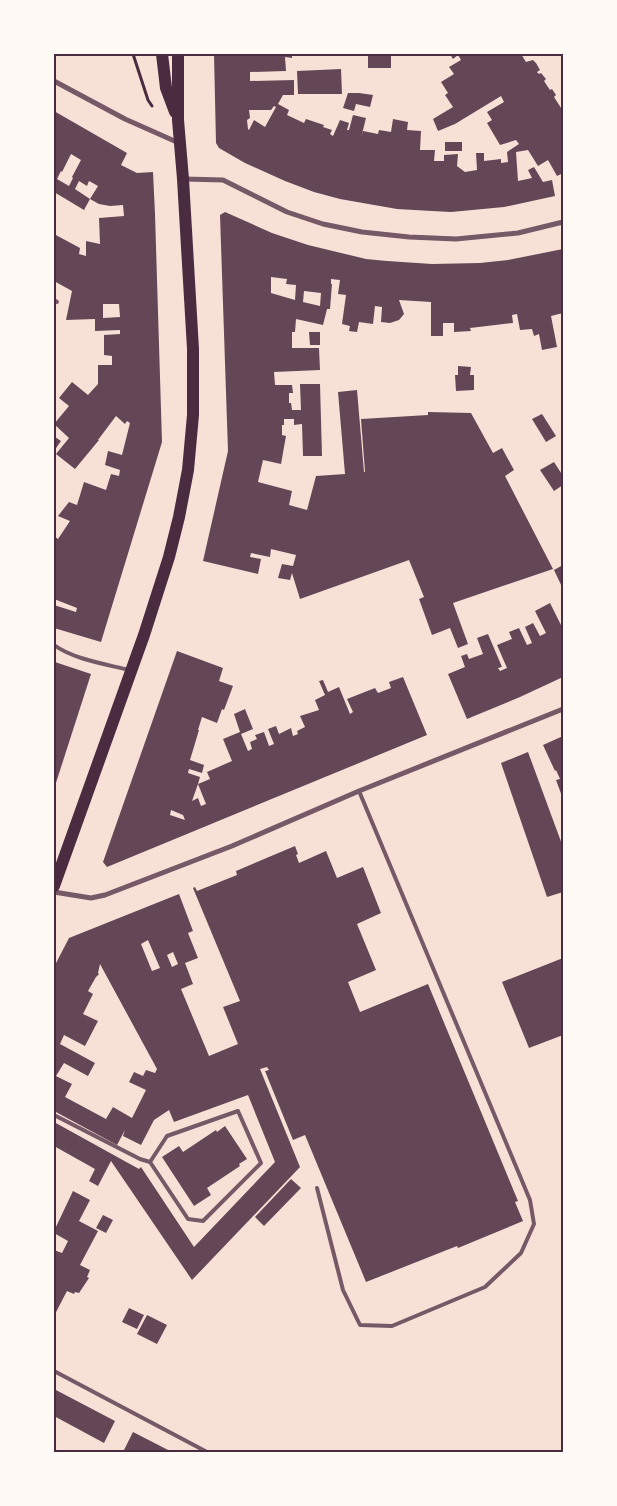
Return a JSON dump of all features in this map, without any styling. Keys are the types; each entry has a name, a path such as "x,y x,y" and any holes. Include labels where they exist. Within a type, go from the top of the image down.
{"main road":[{"path":"162,54 166,88 178,120"},
{"path":"54,886 131,671 169,557 189,461 193,415 193,350 184,179 178,120 178,54"}],"street":[{"path":"54,81 124,119 180,143"},
{"path":"184,179 224,180 287,212 323,224 362,232 456,239 518,233 563,222"},
{"path":"54,892 91,898 105,895 232,846 359,791 563,708"}],"lane":[{"path":"54,645 93,661 131,671"},
{"path":"317,1188 344,1290 360,1325 392,1326 485,1287 521,1253 534,1224 530,1200 359,791"},
{"path":"54,1115 140,1160 150,1162 188,1219 203,1221 261,1163 238,1112 167,1136 150,1162"},
{"path":"54,1371 207,1452"}],"building":[{"path":"214,54 292,54 292,58 285,57 286,71 250,72 250,81 294,80 294,95 283,95 278,104 289,110 287,115 304,123 306,119 324,125 323,127 332,130 330,134 333,136 340,120 349,123 347,130 349,130 353,115 366,118 361,138 363,131 378,134 379,130 391,132 393,119 408,122 407,130 421,131 420,150 435,150 434,161 444,161 444,155 458,154 457,166 465,172 477,170 476,153 484,153 484,161 501,159 501,163 508,162 507,152 519,144 516,140 500,145 487,123 492,120 487,112 504,102 501,96 455,124 438,131 433,119 453,107 445,95 448,93 441,82 454,74 449,67 461,60 458,55 453,59 450,54 521,54 526,62 533,60 540,70 537,72 541,73 546,79 544,81 556,95 554,97 563,111 563,173 557,176 548,160 538,166 528,150 516,152 518,181 532,178 528,170 534,167 543,182 552,180 555,196 504,207 451,212 397,209 340,199 314,192 245,163 219,148 216,143","holes":["274,106 276,107 265,127 254,120 248,129 249,110 271,110"]},
{"path":"368,54 391,54 391,68 368,68"},
{"path":"341,69 342,94 298,94 297,71"},
{"path":"348,93 373,95 370,107 356,104 354,111 343,108"},
{"path":"54,111 127,153 121,165 137,173 153,172 162,442 101,642 54,628 54,605 76,612 77,608 54,599 54,536 58,539 70,521 58,516 69,502 77,505 84,482 106,490 111,474 119,476 120,470 105,465 108,451 122,455 130,423 127,421 125,424 116,416 75,469 56,454 69,438 54,424 69,406 59,398 72,382 88,395 98,384 98,365 112,365 112,356 104,355 104,335 120,334 120,330 95,331 95,319 66,320 72,291 54,281 54,234 80,248 79,254 86,256 86,241 100,244 99,218 124,216 123,205 110,206 99,204 90,199 84,210 54,192","holes":["71,154 81,160 69,186 57,179","79,181 87,186 89,181 98,186 90,199 75,189","103,304 119,304 120,317 103,318"]},
{"path":"445,142 462,142 462,151 445,151"},
{"path":"225,212 272,233 308,245 366,259 432,264 480,263 508,260 563,249 563,313 551,316 557,347 542,350 539,334 534,336 532,329 520,330 517,314 512,315 513,323 470,328 471,331 454,332 454,323 443,323 443,336 431,336 431,302 399,300 404,314 399,320 390,323 381,322 382,307 375,306 373,324 359,322 357,332 349,331 350,326 342,324 346,295 338,294 340,280 331,279 330,309 327,309 323,325 296,319 295,332 292,332 292,348 319,348 320,370 274,372 275,385 292,385 293,393 289,393 289,403 291,403 292,410 301,410 300,384 320,384 322,456 303,456 302,424 294,425 294,419 284,419 282,435 286,436 281,464 263,460 258,482 292,491 289,505 307,510 316,476 345,474 338,392 357,390 364,472 361,419 428,415 428,412 471,413 493,453 502,448 514,470 505,476 553,569 453,603 468,644 458,648 450,628 432,635 419,599 424,597 409,560 300,599 292,573 290,580 278,578 282,564 293,566 296,555 271,549 270,557 251,553 250,557 261,559 258,574 203,561 228,451 220,215","holes":["271,277 287,279 286,284 296,285 295,300 271,293","304,291 321,293 320,306 303,302"]},
{"path":"309,332 320,332 320,345 310,345"},
{"path":"458,366 471,367 470,375 474,375 474,390 456,391 455,375 458,375"},
{"path":"542,414 556,436 546,442 532,419"},
{"path":"55,437 61,441 54,451 54,439"},
{"path":"554,462 563,476 563,485 554,491 540,470"},
{"path":"563,565 563,589 554,570"},
{"path":"550,603 563,629 563,677 467,719 448,674 465,667 461,656 467,654 469,659 483,654 477,638 488,634 502,667 498,668 500,671 507,668 497,645 512,639 509,632 519,628 527,645 532,643 525,627 533,623 540,636 546,633 535,611"},
{"path":"177,651 223,668 219,681 233,686 217,723 202,717 190,760 204,765 202,773 189,769 188,773 200,777 198,784 210,779 207,772 232,761 223,739 240,732 234,714 245,709 253,729 241,734 248,751 252,749 250,742 257,739 255,735 264,732 269,746 274,744 268,729 276,726 279,734 291,728 293,736 298,734 297,731 305,727 300,716 319,710 315,700 325,695 319,681 323,680 328,692 339,687 350,714 353,712 347,699 375,688 378,693 391,688 389,682 403,677 427,735 107,867 103,862","holes":["198,784 206,804 201,806 198,798 192,801","171,810 183,815 185,820 170,815"]},
{"path":"54,663 91,674 54,789"},
{"path":"563,736 563,799 556,780 560,779 543,745"},
{"path":"528,752 563,847 563,892 547,897 501,763"},
{"path":"295,846 299,863 326,851 337,878 363,867 381,913 357,924 376,970 348,982 360,1012 428,984 518,1201 515,1202 523,1221 458,1248 457,1246 366,1282 305,1135 293,1140 265,1071 269,1070 267,1067 260,1069 300,1167 192,1280 111,1161 98,1186 89,1181 95,1169 54,1146 54,1122 139,1169 141,1167 194,1247 275,1162 248,1095 174,1122 169,1110 154,1120 141,1145 123,1136 125,1130 117,1145 54,1111 54,967 69,938 179,894 193,931 188,933 198,958 185,963 193,984 181,989 209,1056 238,1044 223,1007 240,1001 193,888 195,887 197,891 237,875 236,871","holes":["148,940 160,968 152,971 141,944","173,952 178,964 172,967 167,955","100,964 157,1069 155,1073 146,1070 143,1076 134,1072 129,1082 146,1090 132,1118 113,1107 106,1119 65,1097 72,1084 56,1076 64,1063 88,1076 95,1063 60,1044 64,1035 85,1046 98,1021 83,1014 93,994 88,991 98,973"]},
{"path":"563,958 563,1035 529,1048 502,982"},
{"path":"225,1126 247,1159 239,1164 240,1166 207,1188 211,1195 194,1206 162,1157 179,1146 183,1152"},
{"path":"291,1179 301,1188 264,1226 255,1217"},
{"path":"73,1191 90,1200 79,1221 98,1231 80,1265 90,1270 87,1277 89,1278 79,1293 75,1292 74,1294 67,1291 54,1316 54,1250 62,1253 68,1241 54,1233 54,1231"},
{"path":"103,1215 113,1220 106,1233 96,1228"},
{"path":"129,1308 144,1315 137,1329 122,1322"},
{"path":"147,1315 167,1325 157,1344 137,1334"},
{"path":"54,1389 115,1421 104,1443 54,1416"},
{"path":"133,1432 172,1452 123,1452"}]}
